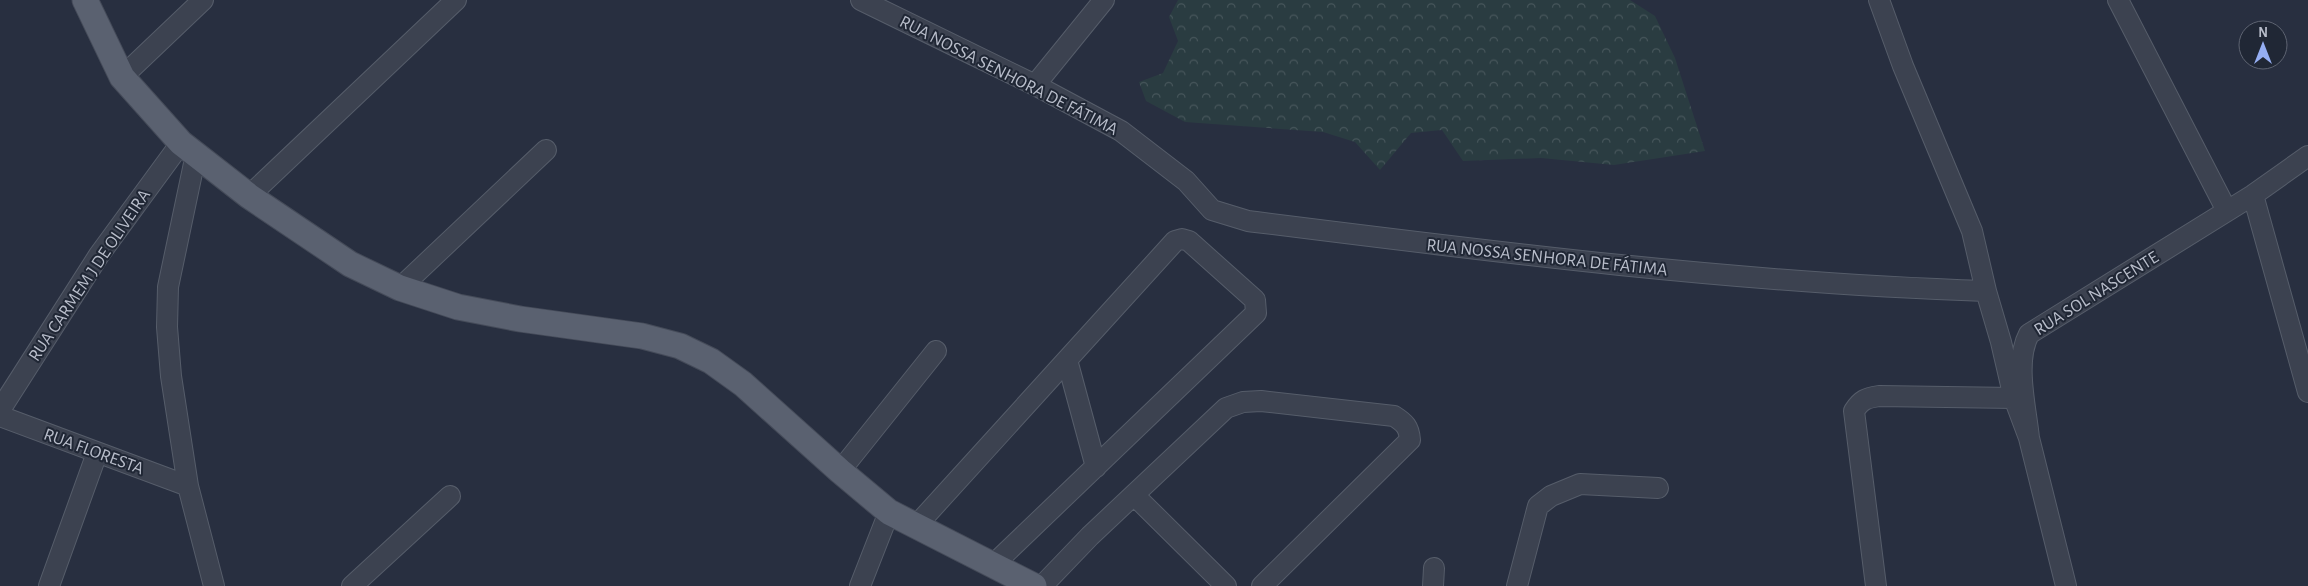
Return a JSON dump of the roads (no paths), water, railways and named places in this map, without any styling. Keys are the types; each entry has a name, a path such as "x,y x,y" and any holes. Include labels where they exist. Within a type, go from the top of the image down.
{"main road":[{"path":"86,0 122,77 188,148 249,196 350,264 400,288 458,307 520,319 642,336 680,346 710,361 743,384 782,417 840,472 889,512 1034,586"}],"street":[{"path":"122,77 203,0"},
{"path":"249,196 456,0"},
{"path":"1036,85 1104,0"},
{"path":"1879,0 1903,66 1967,216 1986,291"},
{"path":"2118,0 2226,211"},
{"name":"RUA NOSSA SENHORA DE FÁTIMA","path":"864,1 1036,85 1122,131 1186,181 1212,210 1248,221 1538,258 1758,279 1881,288 1986,291"},
{"path":"188,148 168,287 167,327 171,376 188,486 214,586"},
{"name":"RUA CARMEM J DE OLIVEIRA","path":"0,410 100,255 188,148"},
{"path":"400,288 546,150"},
{"name":"RUA SOL NASCENTE","path":"2029,438 2021,362 2023,345 2029,334 2254,195 2308,156"},
{"path":"2254,195 2308,392"},
{"path":"916,526 1175,241 1182,239 1189,241 1257,303 1256,313 993,565"},
{"name":"RUA SOL NASCENTE","path":"1986,291 2001,342 2014,398 2029,438 2066,586"},
{"path":"840,472 936,351"},
{"path":"1067,360 1096,467"},
{"path":"1876,586 1854,411 1860,402 1866,398 1879,396 2014,398"},
{"path":"1042,586 1096,531 1136,496 1226,408 1243,402 1261,401 1394,416 1404,422 1410,431 1410,440 1262,586"},
{"name":"RUA FLORESTA","path":"0,416 188,486"},
{"path":"49,586 97,453"},
{"path":"1517,586 1538,506 1552,496 1580,484 1658,488"},
{"path":"352,586 450,496"},
{"path":"1136,496 1226,586"},
{"path":"860,586 889,512"}]}
